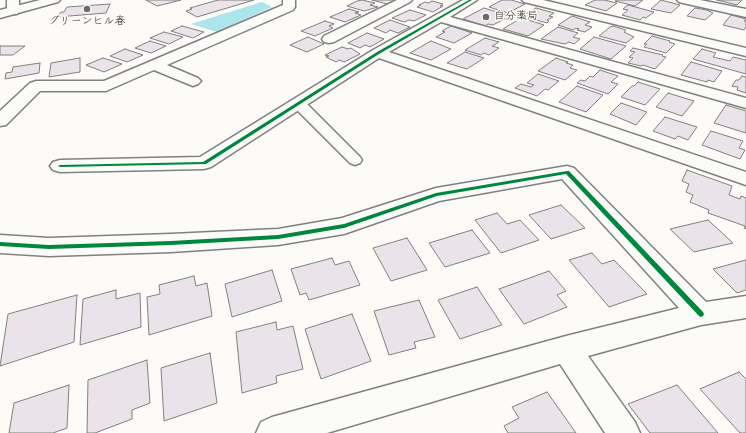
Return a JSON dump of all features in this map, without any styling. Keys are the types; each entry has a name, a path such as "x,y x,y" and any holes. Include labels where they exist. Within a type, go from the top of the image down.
{"street":[{"path":"0,14 13,5 54,0"},
{"path":"0,121 36,86 106,86 289,7 289,0"},
{"path":"329,39 406,0"},
{"path":"446,0 467,2"},
{"path":"528,0 746,52"},
{"path":"689,0 746,13"},
{"path":"60,166 204,163 378,53 467,2"},
{"path":"440,18 746,103"},
{"path":"378,53 746,179"},
{"path":"154,65 192,81"},
{"path":"0,244 49,247 171,243 278,237 344,226 436,195 567,172 701,314"},
{"path":"272,433 566,349 701,314 746,307"},
{"path":"566,349 624,433"}],"lane":[{"path":"299,104 355,160"}],"water":[{"path":"262,2 272,7 217,32 191,24"}],"building":[{"path":"146,0 181,0 157,6"},
{"path":"218,0 254,0 197,17 186,11 192,9 190,8"},
{"path":"362,0 375,3 370,5 378,7 364,11 347,6"},
{"path":"372,0 395,0 387,4"},
{"path":"502,0 511,0 525,4 508,13 489,7"},
{"path":"595,0 604,0 617,3 606,11 585,5"},
{"path":"643,0 635,6 615,1"},
{"path":"661,0 680,5 671,13 651,9"},
{"path":"717,0 742,0 737,5"},
{"path":"432,1 443,4 440,6 443,6 433,12 417,7 425,2 429,3"},
{"name":"グリーンヒル春","path":"110,4 106,13 57,17 61,12 64,12 67,7"},
{"path":"628,5 654,12 646,18 643,17 640,20 622,15 628,10 623,9"},
{"name":"自分薬局","path":"484,8 510,16 493,25 488,24 485,26 463,19"},
{"path":"536,8 554,13 549,16 553,17 547,20 549,21 547,23 522,16"},
{"path":"695,8 707,10 713,13 705,20 687,16"},
{"path":"349,9 359,12 355,13 361,15 345,22 330,17"},
{"path":"410,10 426,15 414,21 409,20 404,22 392,18"},
{"path":"731,15 746,19 744,21 746,21 746,27 744,30 723,25"},
{"path":"572,16 590,22 585,25 592,27 585,32 577,30 579,29 576,28 573,30 558,25"},
{"path":"521,18 544,25 528,36 503,29"},
{"path":"390,20 410,27 398,33 390,30 386,33 374,28"},
{"path":"325,21 334,24 329,26 333,28 315,36 301,31"},
{"path":"182,26 204,32 193,38 171,31"},
{"path":"451,26 472,33 454,43 436,37 445,32 442,31"},
{"path":"613,26 626,30 624,32 634,37 626,43 599,36"},
{"path":"558,27 578,33 573,37 580,39 574,44 569,42 565,44 541,39"},
{"path":"164,32 183,37 169,44 150,38"},
{"path":"367,33 384,39 370,47 365,45 360,48 348,43"},
{"path":"652,36 675,44 666,53 644,47 647,44 644,44"},
{"path":"308,37 324,44 307,52 290,45"},
{"path":"594,37 626,46 611,59 580,49"},
{"path":"485,38 499,42 492,46 499,48 489,55 484,53 481,55 465,50"},
{"path":"150,41 166,46 151,53 135,48"},
{"path":"431,41 451,49 431,60 410,53"},
{"path":"0,46 25,46 13,55 0,55"},
{"path":"342,47 348,49 351,48 360,54 344,62 339,60 336,62 326,57 329,56 325,55"},
{"path":"633,48 666,57 655,69 643,65 641,66 628,63 633,58 629,57 635,52 630,51"},
{"path":"125,49 143,55 127,62 110,56"},
{"path":"702,49 716,53 713,57 730,61 733,57 746,60 746,74 693,59"},
{"path":"465,52 484,58 467,69 447,63"},
{"path":"80,58 80,72 49,77 51,63"},
{"path":"103,58 122,64 104,72 86,65"},
{"path":"556,58 568,62 566,63 573,65 570,68 577,70 565,80 538,71"},
{"path":"691,62 722,71 714,82 708,80 707,82 681,75"},
{"path":"40,63 39,73 5,79 6,73 12,72 13,67"},
{"path":"600,70 618,76 611,82 618,84 608,94 577,83 581,80 585,81 590,76 593,77"},
{"path":"538,74 559,81 548,90 545,89 537,96 515,88 521,84 531,87 534,85 527,83"},
{"path":"742,76 746,77 746,93 737,90 738,87 732,86 736,80 739,80"},
{"path":"638,82 660,89 645,105 621,97"},
{"path":"577,86 603,95 586,112 559,102"},
{"path":"668,93 694,101 682,116 656,107"},
{"path":"621,103 647,112 636,125 610,114"},
{"path":"726,105 746,111 746,133 714,123"},
{"path":"665,117 697,127 688,140 678,136 675,139 653,131"},
{"path":"711,131 743,141 739,148 745,150 740,159 702,145"},
{"path":"687,170 732,186 729,195 740,199 741,196 746,198 746,229 744,228 745,226 708,213 709,210 690,202 693,195 686,192 689,184 682,181"},
{"path":"561,205 585,228 551,239 529,215"},
{"path":"497,213 507,224 520,220 539,240 501,253 475,220"},
{"path":"708,220 733,243 694,252 670,229"},
{"path":"472,230 490,253 445,267 429,243"},
{"path":"407,238 427,270 391,281 373,248"},
{"path":"592,253 602,264 614,260 647,294 609,307 569,260"},
{"path":"332,258 335,265 349,261 360,285 309,300 306,293 300,295 291,269"},
{"path":"746,260 746,290 737,293 713,269"},
{"path":"272,270 282,301 232,317 225,284"},
{"path":"549,271 566,291 557,295 567,307 524,324 499,289"},
{"path":"194,276 196,286 207,283 212,316 149,335 147,297 160,294 159,285"},
{"path":"477,287 502,325 460,339 438,300"},
{"path":"116,290 116,299 140,293 141,327 80,345 83,299"},
{"path":"77,295 74,342 0,366 8,314"},
{"path":"419,300 435,337 414,342 416,348 389,355 374,311"},
{"path":"352,314 371,361 321,379 305,329"},
{"path":"276,322 277,330 293,326 303,369 276,376 277,383 242,393 236,332"},
{"path":"210,353 217,403 164,421 161,368"},
{"path":"147,360 150,403 132,410 132,419 95,433 87,433 88,380"},
{"path":"739,372 746,379 746,433 740,433 700,389"},
{"path":"69,385 67,428 53,433 9,433 14,403"},
{"path":"677,385 718,433 650,433 628,404"},
{"path":"547,392 576,433 508,433 504,426 519,418 512,407"}],"cycle path":[{"path":"60,166 204,163 378,53 471,0"},
{"path":"0,244 49,247 171,243 278,237 344,226 436,195 567,172 701,314"}],"place":[{"name":"グリーンヒル春","path":"87,9"},
{"name":"自分薬局","path":"486,17"}]}
